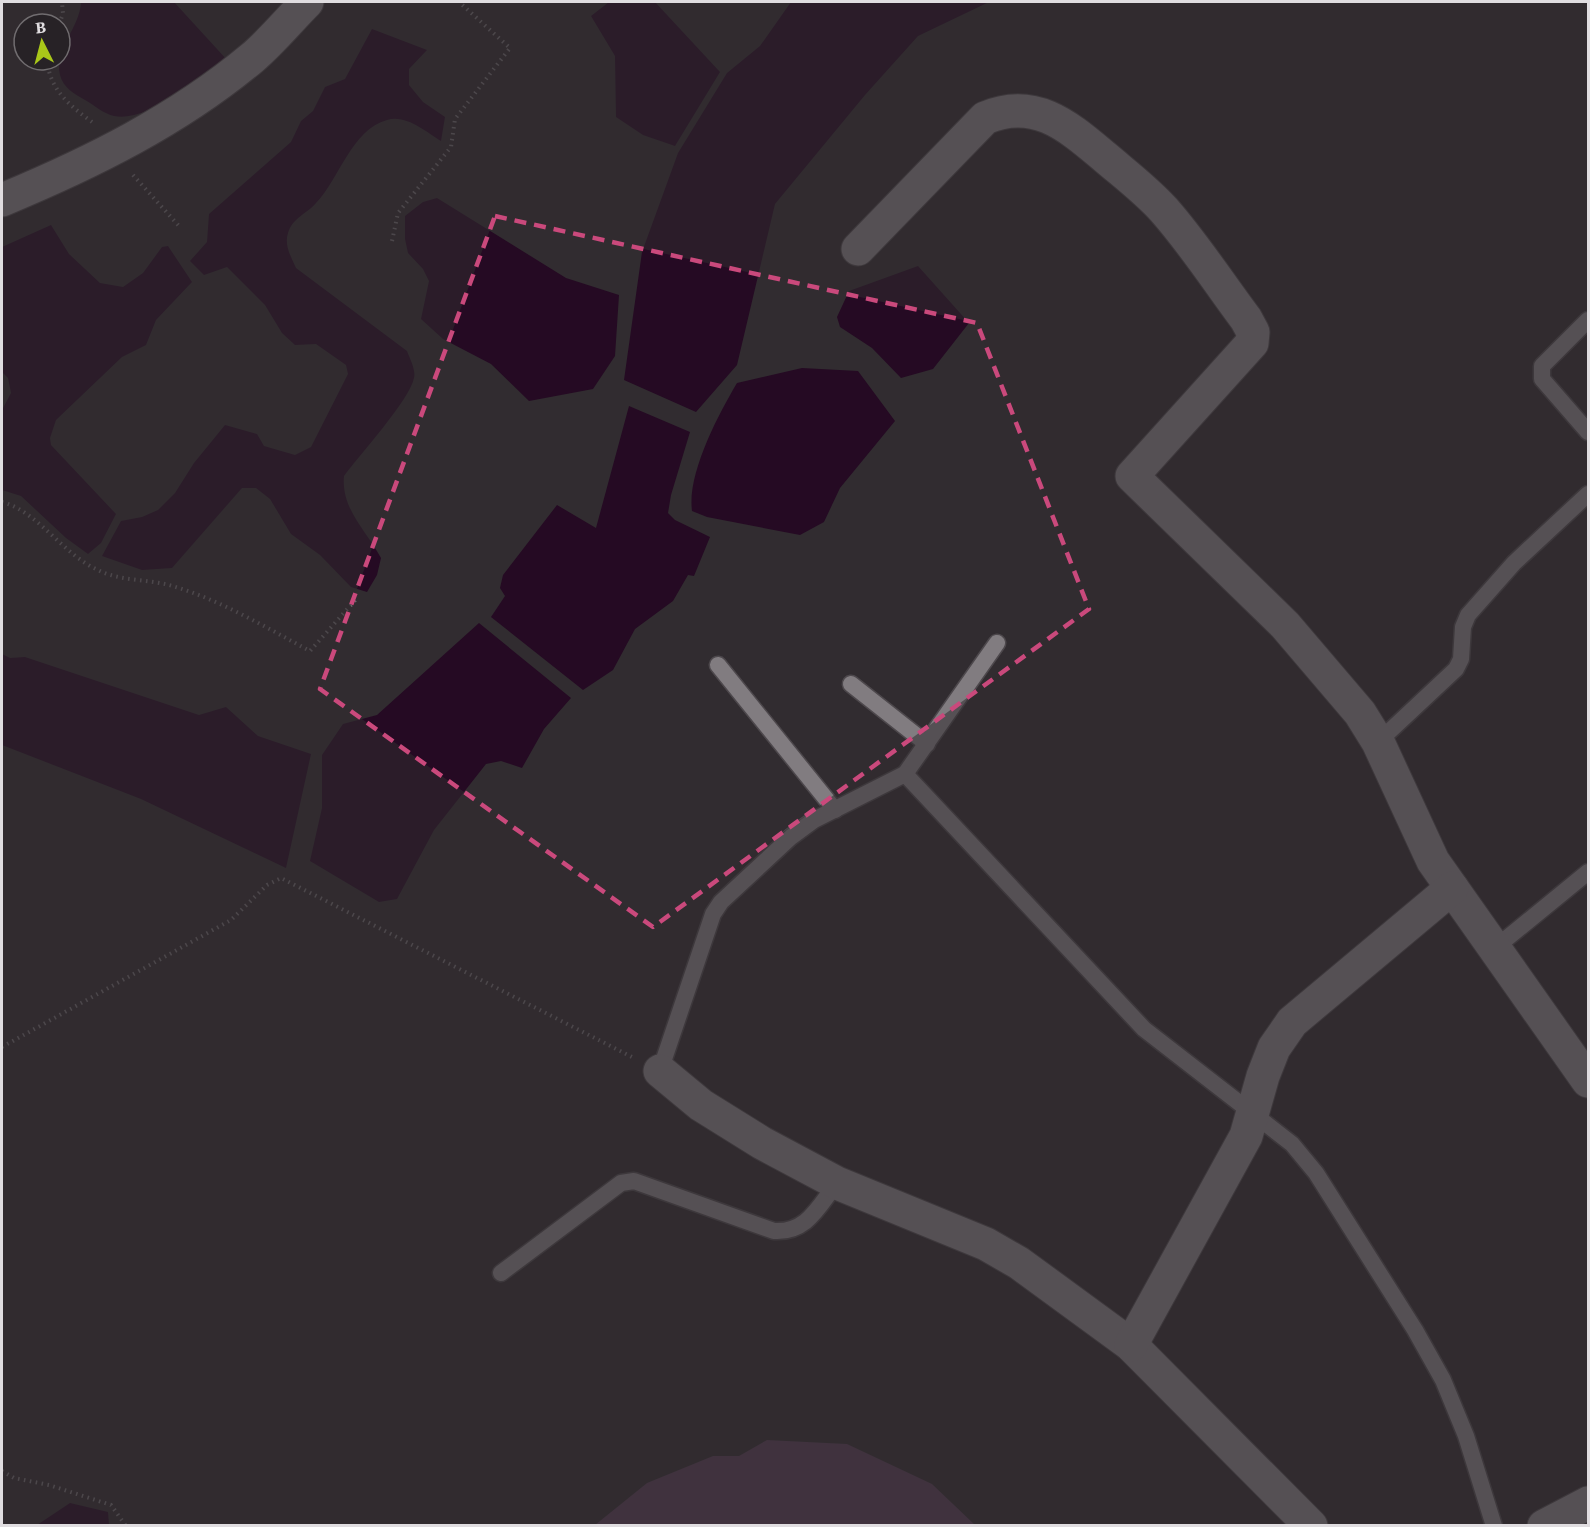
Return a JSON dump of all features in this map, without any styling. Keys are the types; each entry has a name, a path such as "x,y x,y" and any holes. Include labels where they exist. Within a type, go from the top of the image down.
{"street":[{"path":"2,200 59,176 185,110 254,56 307,2"},
{"path":"858,249 986,118 999,112 1018,111 1042,115 1064,123 1145,191 1180,228 1253,332 1252,343 1132,476 1286,625 1337,684 1378,742 1425,846 1588,1081"},
{"path":"1131,1345 1246,1136 1263,1076 1275,1048 1292,1022 1452,888"},
{"path":"660,1071 732,1126 837,1183 1003,1252 1131,1345 1311,1526"},
{"path":"1544,1526 1588,1503"}],"lane":[{"path":"1588,320 1542,366 1542,379 1588,432"},
{"path":"1378,742 1456,669 1461,659 1463,627 1468,615 1514,564 1588,494"},
{"path":"660,1071 713,914 731,892 791,837 814,820 905,774 997,643"},
{"path":"718,665 835,810"},
{"path":"851,684 927,744"},
{"path":"905,774 1144,1029 1254,1112 1292,1144 1316,1173 1415,1330 1443,1380 1466,1436 1494,1526"},
{"path":"1495,948 1588,872"},
{"path":"501,1273 621,1183 634,1181 774,1231 790,1232 803,1226 837,1183"}],"path":[{"path":"392,241 398,213 451,147 455,118 510,48 459,2"},
{"path":"49,72 56,91 116,147 179,226"},
{"path":"2,502 24,512 73,555 99,571 167,584 204,597 310,651 358,597"},
{"path":"2,1047 231,920 267,885 281,878 660,1071"},
{"path":"2,1471 14,1478 49,1485 111,1505 126,1526"}],"highlighted area":[{"path":"495,216 977,323 1089,609 653,927 320,689"}],"shaded area":[{"path":"81,2 174,2 228,61 189,89 157,107 127,116 110,115 70,90 60,75 60,72 72,72 72,30 80,11"},
{"path":"609,2 655,2 720,72 675,146 643,135 616,117 615,56 591,16"},
{"path":"791,2 989,2 918,36 865,95 775,204 737,365 696,412 624,380 642,252 678,153 727,73 760,46"},
{"path":"372,29 427,50 409,69 409,85 423,102 445,117 441,141 416,125 401,119 387,120 375,125 355,144 316,203 293,223 287,242 296,268 407,351 413,368 414,378 403,400 344,476 346,499 350,509 381,558 377,575 367,592 351,587 320,555 291,534 270,499 256,488 242,488 172,568 142,570 102,556 121,521 142,517 158,510 175,493 194,463 225,425 257,434 264,446 295,455 311,447 348,374 346,365 316,344 295,345 282,333 265,305 227,267 204,275 190,261 207,242 209,214 291,142 301,121 313,111 325,87 345,79"},
{"path":"437,198 566,278 619,295 615,356 593,389 529,401 491,364 443,339 421,319 429,281 423,269 408,253 405,239 405,216 423,202"},
{"path":"51,225 69,254 100,283 123,287 143,273 162,247 168,246 192,282 156,320 146,345 122,357 56,420 50,438 51,445 116,514 101,543 88,554 66,538 21,496 2,490 2,410 11,393 8,378 2,372 2,247"},
{"path":"918,266 969,323 933,369 901,378 872,348 840,327 837,317 849,291"},
{"path":"802,368 858,371 895,421 840,488 824,522 800,535 707,517 692,511 694,480 699,463 721,411 737,383"},
{"path":"629,406 690,432 671,495 668,513 675,520 710,537 694,576 688,575 673,601 635,629 613,670 583,690 491,617 505,596 500,588 503,575 557,505 596,528"},
{"path":"479,623 571,698 544,729 522,768 501,761 486,764 434,830 397,899 379,902 310,861 322,808 322,755 343,724 377,715"},
{"path":"2,654 10,658 25,657 199,715 226,707 258,736 311,754 286,868 141,799 2,745"},
{"path":"767,1440 847,1444 932,1484 975,1525 595,1525 647,1483 713,1456 739,1456"},
{"path":"70,1503 108,1512 109,1525 37,1525"}]}
